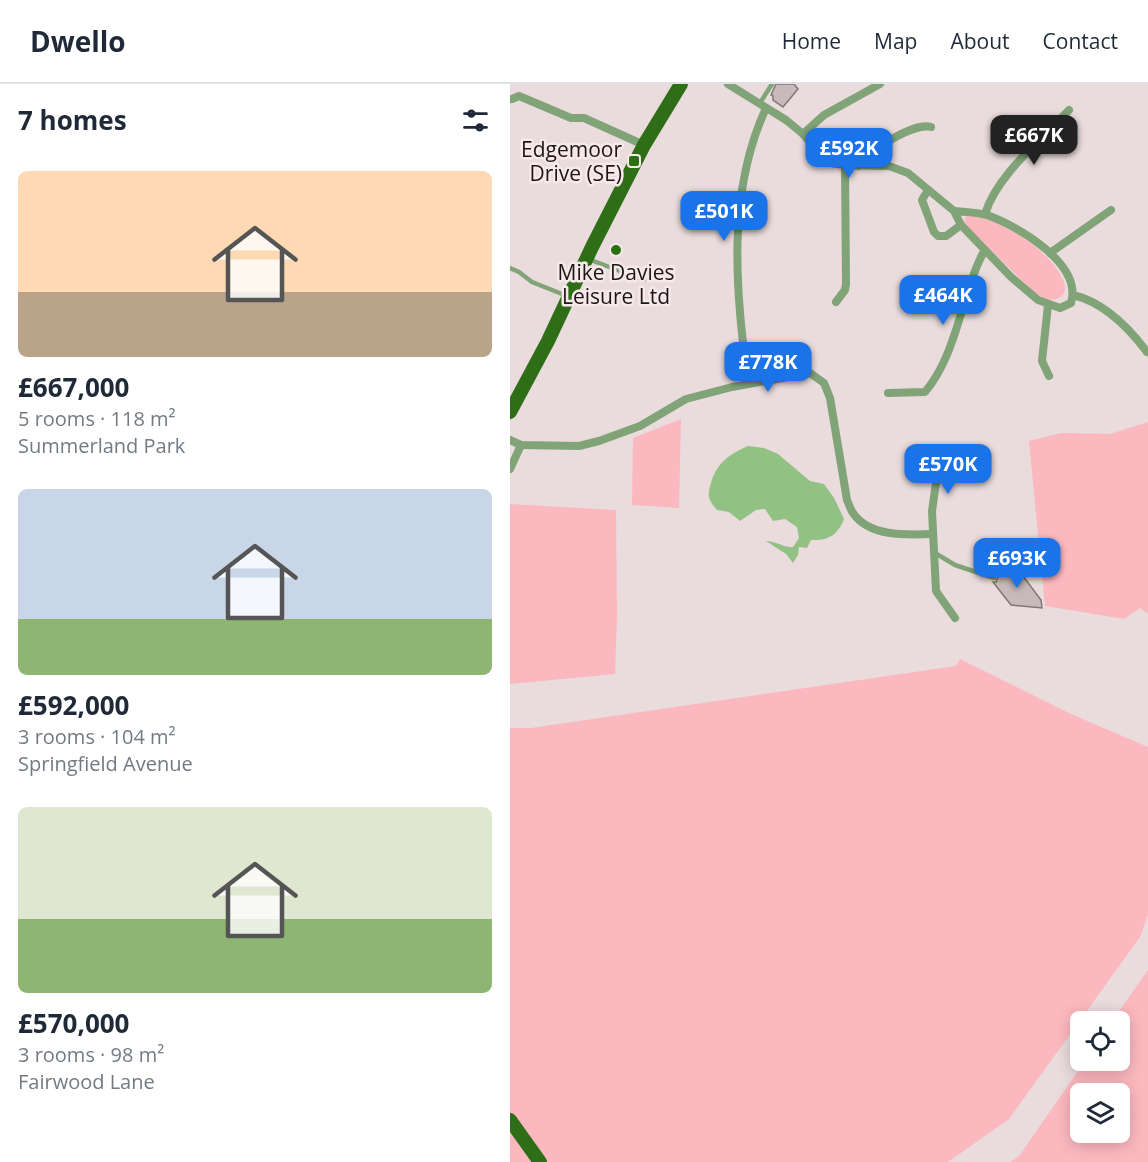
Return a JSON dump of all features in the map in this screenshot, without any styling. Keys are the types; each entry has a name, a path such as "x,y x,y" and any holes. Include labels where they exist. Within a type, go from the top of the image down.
{"main road":[{"path":"510,411 548,341 586,259 644,145 681,84"},
{"path":"510,1120 540,1162"}],"street":[{"path":"728,84 786,120 803,134 824,159 836,165 889,166 908,173 954,211 961,225 1038,300 1060,308 1071,303 1072,286 1067,272 1034,240 985,214 954,211"},
{"path":"803,134 824,115 880,84"},
{"path":"512,99 519,96 572,118 584,118 644,145"},
{"path":"748,384 738,308 737,247 746,176 763,106"},
{"path":"985,214 1002,180 1069,110"},
{"path":"567,128 572,118"},
{"path":"859,166 864,158 896,137 924,125 931,126"},
{"path":"836,302 841,297 846,284 844,165"},
{"path":"928,190 922,200 934,232 938,236 946,236 961,225"},
{"path":"1050,254 1111,210"},
{"path":"888,393 925,392 937,378 950,348 977,266 985,250"},
{"path":"1073,296 1090,302 1116,319 1134,335 1147,352"},
{"path":"1048,305 1042,361 1048,376"},
{"path":"510,440 521,445 579,446 640,426 686,399 748,384 810,373 824,383 830,398 847,500 853,513 864,524 883,532 907,535 932,534"},
{"path":"510,469 521,445"},
{"path":"940,455 932,511 932,534 936,553 936,591 955,618"}],"lane":[{"path":"763,106 772,84"},
{"path":"586,259 644,280"},
{"path":"510,268 532,282 569,297"},
{"path":"936,553 955,565 994,578"}],"shaded area":[{"path":"974,215 1012,231 1048,258 1065,285 1061,296 1058,299 1049,300 1032,290 964,224 966,216"},
{"path":"681,419 679,508 632,505 633,438"},
{"path":"1148,422 1148,614 1140,608 1124,619 1045,606 1029,441 1061,433 1110,434"},
{"path":"748,446 764,448 778,454 810,481 824,484 844,519 832,536 811,540 807,548 799,547 798,555 793,563 786,554 766,541 793,547 799,538 797,527 785,519 773,521 765,509 756,510 740,521 729,512 717,510 710,499 711,483 717,469 735,452"},
{"path":"510,504 616,510 615,674 510,684"},
{"path":"960,659 1071,714 1148,747 1148,915 1140,937 1087,1011 1070,1011 1070,1034 1009,1119 948,1162 510,1162 510,728 531,728 956,666"},
{"path":"1148,970 1148,1162 1011,1162 1019,1156 1078,1071 1130,1071 1130,1011 1119,1011"}],"building":[{"path":"776,84 794,84 798,89 783,107 773,100 771,95"},
{"path":"1014,564 1041,600 1042,608 1011,605 993,582 996,582 998,577"}],"place":[{"name":"Edgemoor Drive (SE)","path":"634,161"},
{"name":"Mike Davies Leisure Ltd","path":"616,250"}]}
